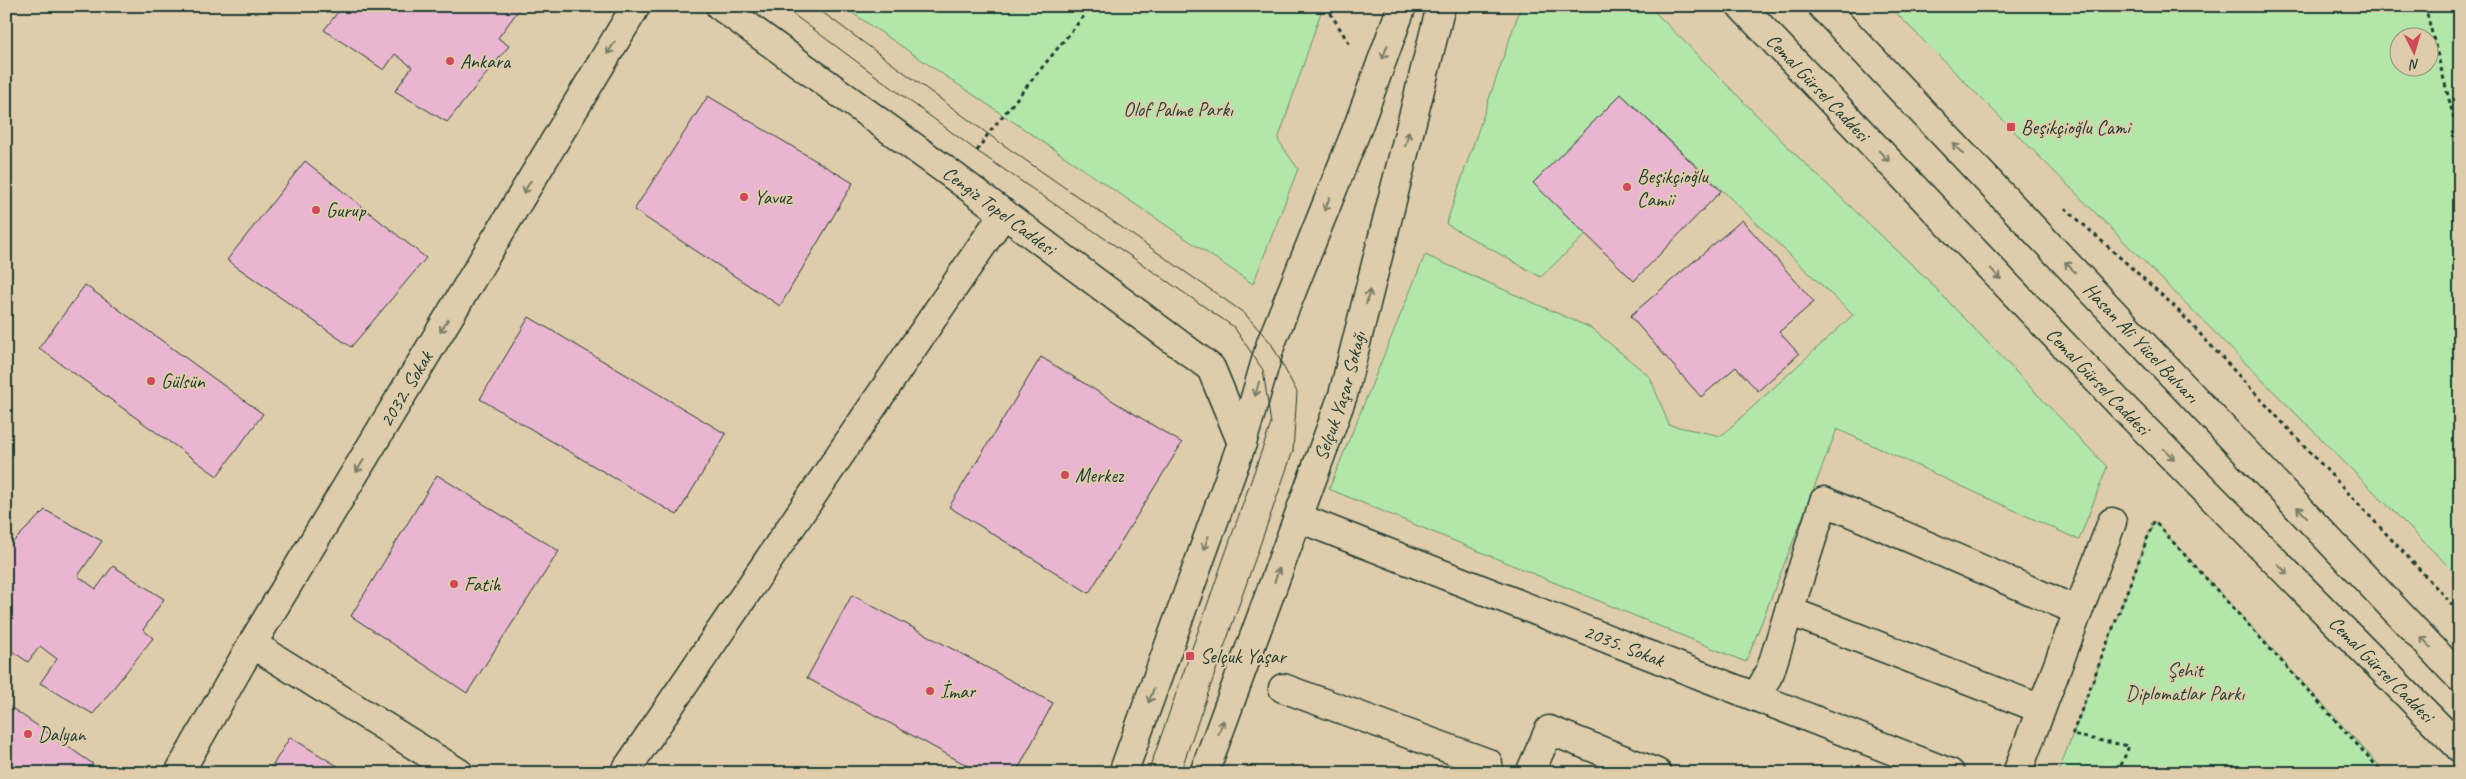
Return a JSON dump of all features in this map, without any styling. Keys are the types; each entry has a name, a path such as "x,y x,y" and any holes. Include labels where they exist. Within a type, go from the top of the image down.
{"main road":[{"name":"2032. Sokak","path":"179,773 252,644 636,6"},
{"name":"Cengiz Topel Caddesi","path":"720,6 1004,213 1211,368 1242,443"},
{"path":"1124,773 1242,443 1271,342 1357,129 1402,6"},
{"name":"Selçuk Yaşar Sokağı","path":"1204,773 1343,395 1441,6"},
{"name":"Cemal Gürsel Caddesi","path":"1742,6 2121,406 2460,748"},
{"name":"Hasan Ali Yücel Bulvarı","path":"1822,6 2460,678"},
{"path":"624,773 1004,213"},
{"path":"1756,697 1770,672 1824,501 2078,611"},
{"name":"2035. Sokak","path":"1299,518 1950,773"},
{"path":"2016,773 2112,522"},
{"path":"1789,611 2041,709"},
{"path":"252,644 459,773"},
{"path":"1283,688 1488,763"},
{"path":"1530,773 1549,730 1657,773"}],"path":[{"path":"955,177 1092,6"},
{"path":"2425,6 2460,142"},
{"path":"2060,204 2174,306 2460,613"},
{"path":"2118,773 2129,746 2072,735 2154,521 2383,773"}],"green space":[{"name":"Olof Palme Parkı","path":"842,6 1323,6 1278,140 1298,169 1253,284"},
{"path":"1521,6 1649,6 1799,158 1922,274 2107,467 2079,540 1837,429 1746,662 1329,489 1425,255 1591,328 1650,377 1669,425 1721,436 1853,315 1621,94 1534,183 1586,234 1541,277 1446,224"},
{"path":"1889,6 2454,6 2460,26 2460,578"},
{"name":"Şehit Diplomatlar Parkı","path":"2154,521 2386,773 2058,773"}],"building":[{"name":"Ankara","path":"339,6 518,6 520,8 498,38 509,46 447,122 395,91 412,67 395,54 384,70 324,30 341,8"},
{"name":"Beşikçioğlu Camii","path":"1621,94 1721,191 1634,281 1533,183"},
{"name":"Yavuz","path":"708,96 853,183 780,306 634,210"},
{"name":"Gurup","path":"305,161 426,258 351,347 227,260"},
{"path":"1742,220 1814,302 1779,332 1799,354 1758,391 1736,367 1701,397 1630,316"},
{"name":"Gülsün","path":"85,285 263,414 217,476 39,348"},
{"path":"529,317 726,434 677,515 480,399"},
{"name":"Merkez","path":"1041,357 1182,443 1089,593 949,507"},
{"name":"Fatih","path":"437,475 559,551 467,693 351,616"},
{"path":"45,510 102,541 78,576 96,589 113,566 164,599 143,630 153,638 93,714 40,683 57,659 40,646 28,662 6,647 6,549"},
{"name":"İmar","path":"852,595 1053,703 1016,773 981,773 807,678"},
{"name":"Dalyan","path":"6,704 93,764 87,773 6,773"},
{"path":"290,737 349,773 268,773"}],"tram line":[{"path":"782,6 977,151 1234,327 1263,370 1271,424 1148,773"},
{"path":"814,6 988,134 1244,313 1271,343 1297,392 1293,451 1180,773"}],"place":[{"name":"Ankara","path":"450,61"},
{"name":"Beşikçioğlu Cami","path":"2011,127"},
{"name":"Beşikçioğlu Camii","path":"1627,187"},
{"name":"Yavuz","path":"744,197"},
{"name":"Gurup","path":"316,210"},
{"name":"Gülsün","path":"151,381"},
{"name":"Merkez","path":"1065,475"},
{"name":"Fatih","path":"454,584"},
{"name":"Selçuk Yaşar","path":"1190,656"},
{"name":"İmar","path":"930,691"},
{"name":"Dalyan","path":"28,734"}]}
